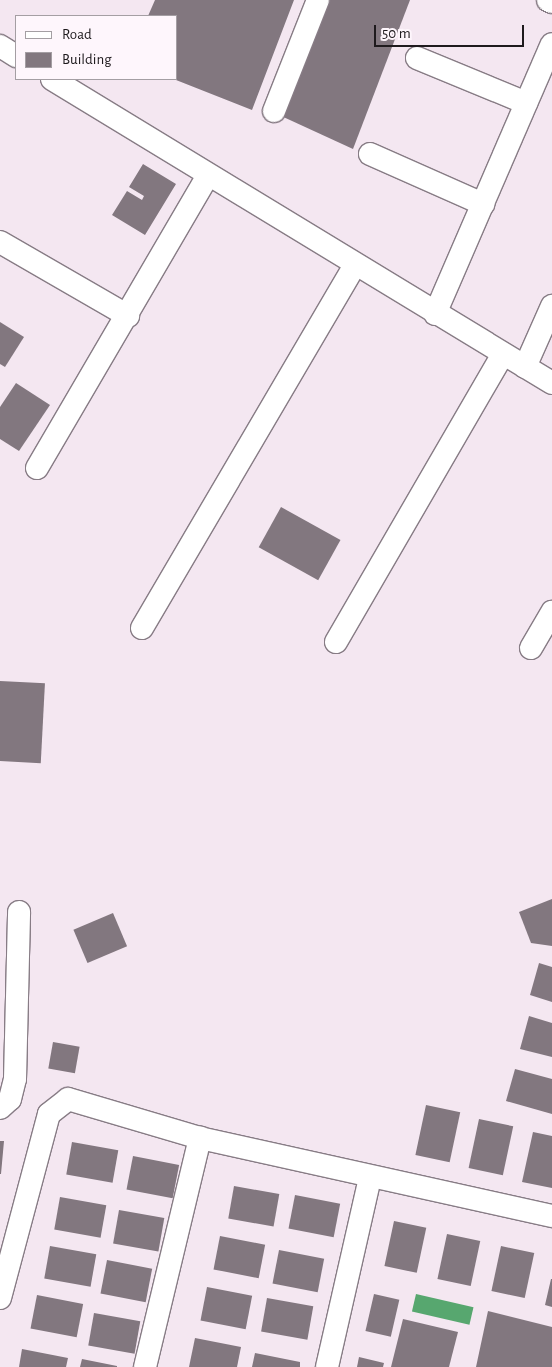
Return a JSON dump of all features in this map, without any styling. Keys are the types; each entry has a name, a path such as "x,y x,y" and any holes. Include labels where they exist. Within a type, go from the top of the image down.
{"street":[{"path":"274,111 318,0"},
{"path":"548,0 552,2"},
{"path":"435,314 552,44"},
{"path":"0,46 15,55"},
{"path":"417,58 526,103"},
{"path":"54,80 207,177 552,383"},
{"path":"370,154 483,204"},
{"path":"37,468 128,316 207,177"},
{"path":"0,242 128,316"},
{"path":"142,628 354,266"},
{"path":"525,367 552,306"},
{"path":"336,642 503,354"},
{"path":"531,648 552,612"},
{"path":"0,1108 10,1099 15,1079 20,912"},
{"path":"0,1298 49,1114 56,1104 68,1099 200,1138 370,1178 552,1216"},
{"path":"145,1367 200,1138"},
{"path":"327,1367 370,1178"}],"shaded area":[{"path":"416,1294 473,1307 469,1325 412,1312"}],"building":[{"path":"155,0 294,0 252,110 176,80 178,80 178,15 148,15"},
{"path":"323,0 410,0 353,149 279,115"},
{"path":"143,164 176,184 145,235 112,215 127,191 142,200 144,196 129,187"},
{"path":"0,322 24,337 5,367 0,364"},
{"path":"16,383 50,405 19,451 0,439 0,407"},
{"path":"281,507 340,540 318,580 259,547"},
{"path":"0,681 45,683 41,763 0,761"},
{"path":"552,899 552,946 531,943 519,912"},
{"path":"113,913 127,946 87,963 73,930"},
{"path":"539,963 552,967 552,1002 530,995"},
{"path":"529,1016 552,1023 552,1057 520,1049"},
{"path":"53,1042 80,1047 75,1073 48,1069"},
{"path":"515,1069 552,1079 552,1114 506,1101"},
{"path":"426,1105 460,1112 450,1162 415,1155"},
{"path":"479,1119 513,1126 503,1175 469,1168"},
{"path":"533,1132 552,1136 552,1188 522,1182"},
{"path":"0,1141 4,1141 1,1174 0,1174"},
{"path":"72,1142 118,1150 113,1183 66,1174"},
{"path":"133,1156 179,1165 173,1198 127,1189"},
{"path":"234,1186 279,1194 274,1226 228,1218"},
{"path":"295,1195 340,1204 334,1237 289,1228"},
{"path":"60,1197 106,1205 101,1238 54,1229"},
{"path":"119,1210 164,1218 158,1251 113,1243"},
{"path":"394,1221 426,1228 417,1273 384,1266"},
{"path":"447,1234 480,1241 471,1286 437,1279"},
{"path":"220,1236 265,1245 259,1278 214,1269"},
{"path":"50,1246 96,1254 91,1287 44,1278"},
{"path":"501,1246 534,1253 525,1298 491,1291"},
{"path":"279,1250 324,1259 318,1292 273,1283"},
{"path":"107,1260 152,1269 146,1302 101,1293"},
{"path":"552,1279 552,1307 545,1305"},
{"path":"207,1287 252,1296 246,1329 201,1320"},
{"path":"374,1294 399,1300 391,1337 365,1331"},
{"path":"37,1295 83,1304 77,1337 31,1328"},
{"path":"267,1298 313,1306 307,1340 261,1331"},
{"path":"488,1311 552,1327 552,1367 476,1367"},
{"path":"94,1313 140,1321 135,1354 88,1345"},
{"path":"403,1319 458,1332 449,1367 391,1367"},
{"path":"195,1338 241,1347 237,1367 189,1367"},
{"path":"22,1349 68,1358 66,1367 19,1367"},
{"path":"255,1353 300,1362 300,1367 252,1367"},
{"path":"359,1357 384,1363 383,1367 357,1367"},
{"path":"82,1359 117,1366 117,1367 80,1367"}]}
